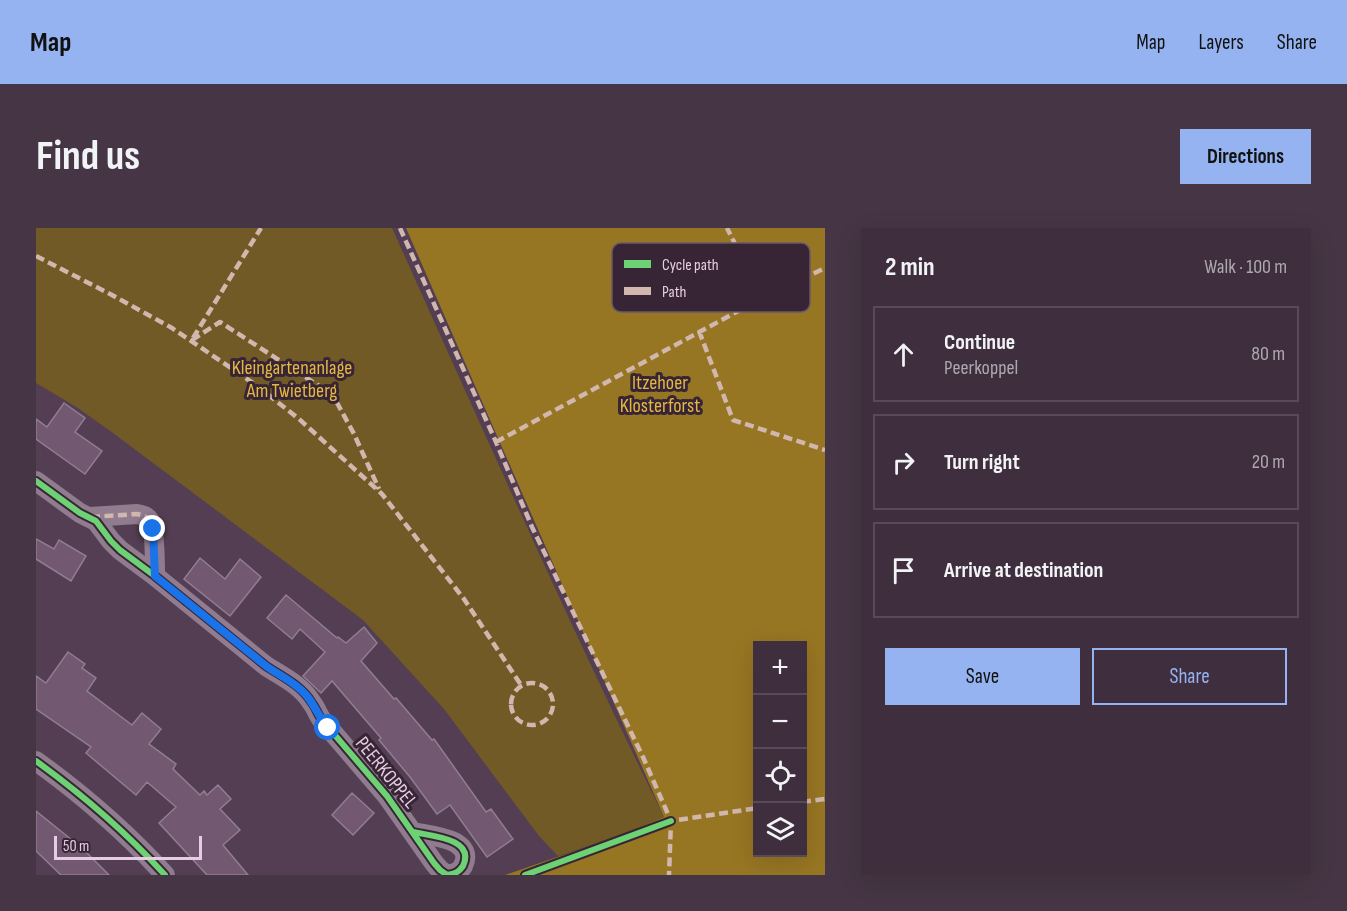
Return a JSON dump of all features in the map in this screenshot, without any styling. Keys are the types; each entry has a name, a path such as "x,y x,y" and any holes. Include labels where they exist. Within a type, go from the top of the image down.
{"street":[{"name":"PEERKOPPEL","path":"36,481 80,513 96,521 120,550 266,666 301,689 314,704 322,720 387,796 412,832"},
{"path":"90,517 137,514 149,519 152,525 155,576"},
{"path":"36,760 118,826 165,875"}],"green space":[{"name":"Kleingartenanlage Am Twietberg","path":"36,228 392,228 559,597 664,817 624,834 558,856 539,836 444,709 363,620 113,433 78,408 36,383"},
{"name":"Itzehoer Klosterforst","path":"406,228 825,228 825,875 505,875 624,834 664,817"}],"building":[{"path":"64,403 85,418 75,432 102,451 85,474 36,439 36,419 47,427"},
{"path":"36,539 54,549 59,540 86,556 71,581 36,559"},
{"path":"200,558 225,579 240,559 261,577 230,616 184,579"},
{"path":"286,595 346,643 364,627 377,643 361,661 432,740 434,739 486,812 491,809 513,839 487,857 450,805 437,814 379,740 381,738 332,681 321,693 303,676 325,652 300,629 292,639 267,618"},
{"path":"68,652 85,664 82,668 96,678 87,691 132,725 142,713 161,729 149,744 176,764 173,769 200,795 204,791 207,795 218,785 231,799 220,809 240,830 223,845 248,875 207,875 159,823 176,807 147,782 136,795 86,753 91,747 36,709 36,676 46,683"},
{"path":"352,793 374,813 353,835 332,815"},
{"path":"36,811 83,849 109,875 61,875 36,851"}],"marked path":[{"path":"193,338 261,228"},
{"path":"400,228 532,527 643,757 671,821 669,875"},
{"path":"727,228 734,243"},
{"path":"36,256 172,328 256,385 299,419 382,494 464,599 521,685"},
{"path":"810,275 825,268"},
{"path":"496,442 736,312"},
{"path":"192,340 220,322 330,393 354,434 379,489"},
{"path":"699,331 733,420 825,450"},
{"path":"91,517 137,514 147,518 153,531 155,576"},
{"path":"532,683 547,689 553,704 547,719 532,725 517,719 511,704 517,689 532,683"},
{"path":"807,801 825,799"},
{"path":"666,823 753,809"}],"cycle path":[{"path":"36,481 80,513 96,521 120,550 266,666 303,691 322,720 387,796 440,870 450,875 463,866 465,857 463,849 457,844 440,837 413,832"},
{"path":"36,761 104,815 165,875"},
{"path":"525,875 671,821"}],"route":[{"path":"153,529 155,576 266,666 301,689 314,704 328,728"}]}
